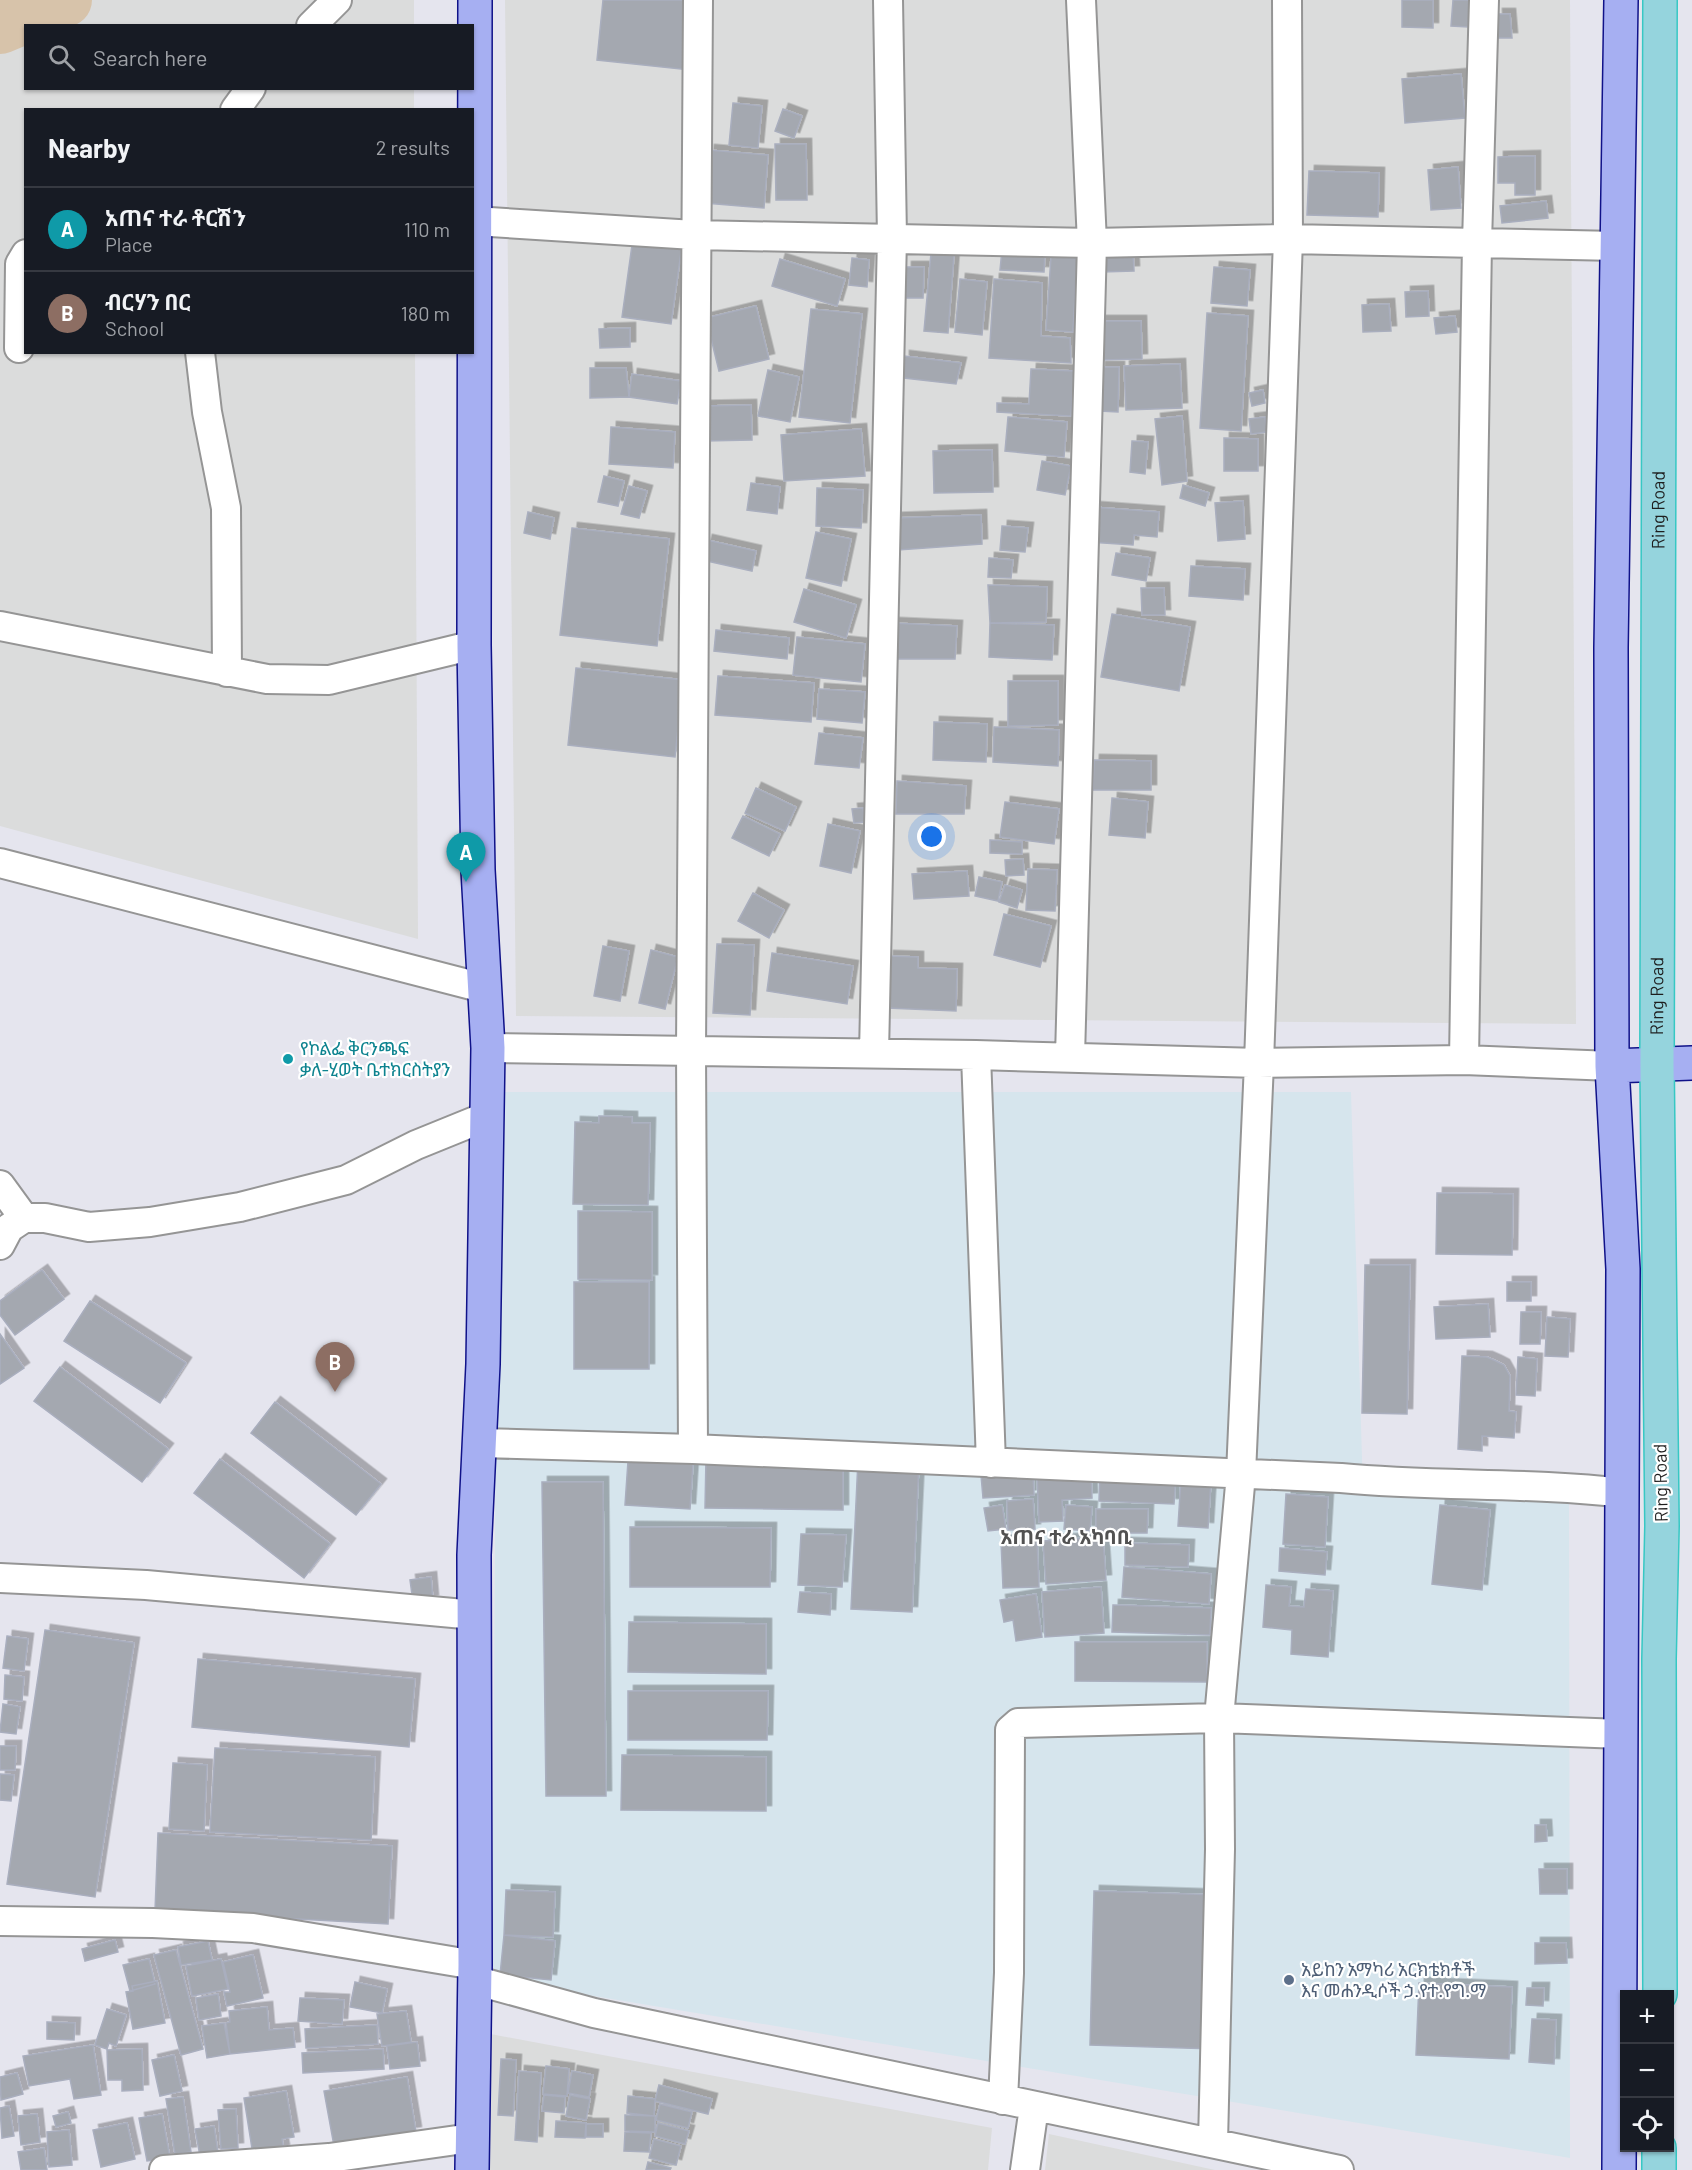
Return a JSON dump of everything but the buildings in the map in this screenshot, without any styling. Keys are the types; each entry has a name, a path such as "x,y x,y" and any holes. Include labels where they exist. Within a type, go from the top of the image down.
{"highway":[{"name":"Ring Road","path":"1660,0 1656,1064 1662,1526 1659,1659 1660,1990"},
{"path":"1659,2152 1659,2170"}],"main road":[{"path":"472,2170 475,1972 474,1555 479,1443 488,1048 478,870 474,645 475,0"},
{"path":"1619,2170 1623,1269 1612,1066 1611,648 1621,0"},
{"path":"1612,1066 1692,1062"}],"street":[{"path":"313,24 337,0"},
{"path":"693,1449 691,1050 694,235 698,0"},
{"path":"874,1053 892,237 888,0"},
{"path":"1070,1057 1092,243 1081,0"},
{"path":"1213,2143 1220,1884 1219,1718 1241,1474 1259,1063 1288,239 1287,0"},
{"path":"1464,1060 1484,0"},
{"path":"236,108 250,90"},
{"path":"474,221 694,235 892,237 1092,243 1288,239 1617,246"},
{"path":"18,348 20,264 24,257"},
{"path":"200,354 207,412 226,508 227,672"},
{"path":"0,626 267,679 329,680 474,645"},
{"path":"0,863 483,988"},
{"path":"488,1048 874,1053 1259,1063 1464,1060 1612,1066"},
{"path":"976,1055 991,1463"},
{"path":"0,1245 9,1228 24,1218 45,1218 89,1227 150,1222 240,1207 346,1180 416,1145 485,1117"},
{"path":"0,1185 24,1218"},
{"path":"479,1443 693,1449 1241,1474 1403,1484 1573,1487 1623,1493"},
{"path":"0,1578 146,1585 475,1615"},
{"path":"1003,2100 1009,1973 1010,1730 1018,1723 1032,1720 1219,1718 1621,1734"},
{"path":"0,1921 153,1923 253,1928 475,1972 594,2013 1339,2170"},
{"path":"1025,2170 1034,2107"},
{"path":"164,2170 329,2158 471,2138"}],"shaded area":[{"path":"0,0 414,0 414,24 24,24 24,90 414,90 414,108 24,108 24,354 415,354 418,939 0,826"},
{"path":"505,0 1570,0 1576,1024 516,1016"},
{"path":"498,1092 1351,1092 1363,1492 1569,1501 1570,2158 492,1979"},
{"path":"480,2032 992,2128 988,2170 484,2170"},
{"path":"1049,2134 1215,2170 1045,2170"}],"waterway":[{"path":"0,27 65,0"}],"place":[{"name":"አጠና ተራ ቶርሽን","path":"466,882"},
{"name":"የኮልፌ ቅርንጫፍ ቃለ-ሂወት ቤተክርስትያን","path":"288,1059"},
{"name":"ብርሃን በር","path":"335,1392"},
{"name":"አይከን አማካሪ አርክቴክቶች እና መሐንዲሶች ኃ.የተ.የግ.ማ","path":"1289,1980"}],"district":[{"name":"አጠና ተራ አካባቢ","path":"1066,1537"}]}
